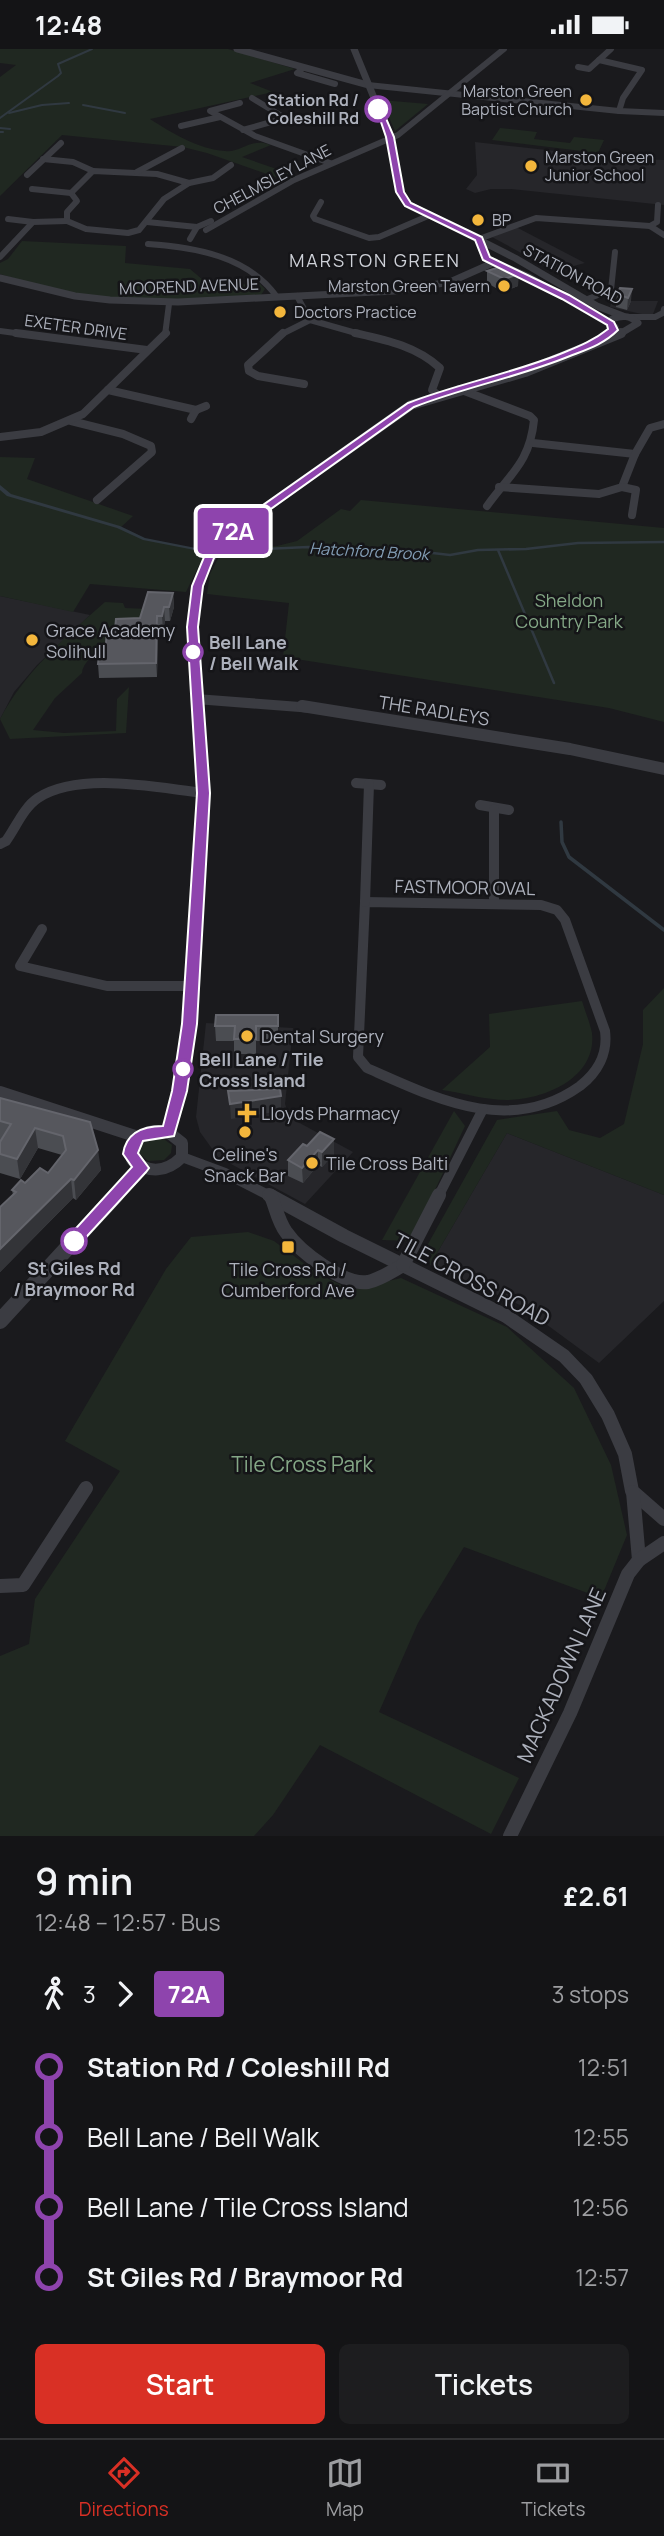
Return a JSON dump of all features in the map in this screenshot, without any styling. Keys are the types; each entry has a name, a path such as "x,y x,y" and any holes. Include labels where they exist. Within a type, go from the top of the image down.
{"street":[{"path":"237,49 368,85 620,111 664,113"},
{"path":"354,49 362,49"},
{"name":"STATION ROAD","path":"354,49 390,137 400,192 408,204 479,239 586,299 626,317"},
{"name":"CHELMSLEY LANE","path":"206,230 294,180 403,131 504,49"},
{"path":"578,67 589,69 611,49"},
{"path":"599,60 642,70 623,98 620,111"},
{"path":"303,68 297,73 335,84"},
{"path":"243,130 285,118 252,99"},
{"path":"240,103 210,111 243,130 331,163"},
{"path":"181,126 220,117"},
{"path":"27,175 61,143"},
{"path":"137,172 176,149"},
{"path":"43,159 73,162 93,171 137,172 189,183 213,178 228,164 242,169"},
{"path":"71,193 93,171"},
{"path":"8,219 33,222 67,221 86,229 128,233 139,230 164,199 189,183"},
{"path":"32,189 71,193 78,201 67,212 67,221"},
{"path":"321,202 313,216 315,219 364,238 379,237 428,216"},
{"path":"147,222 197,227 235,206"},
{"path":"474,269 485,255 479,239 536,218 650,226 657,222 658,208 649,210"},
{"path":"0,257 33,222"},
{"path":"650,226 664,235"},
{"path":"191,243 197,227"},
{"path":"148,244 191,243 267,284 277,297"},
{"path":"586,299 611,290 615,252"},
{"name":"STATION ROAD","path":"485,255 506,254"},
{"name":"STATION ROAD","path":"497,262 510,259 506,254"},
{"name":"STATION ROAD","path":"485,255 612,325 632,328"},
{"path":"474,269 497,262"},
{"name":"MOOREND AVENUE","path":"0,278 88,300 169,304 400,290 457,280 474,269"},
{"path":"297,296 310,320"},
{"path":"0,437 41,432 71,421 92,407 167,333 169,304"},
{"path":"599,341 609,335 611,319 655,317 663,313 664,309"},
{"path":"626,317 637,321 632,328"},
{"path":"169,1132 186,1053 204,793 192,623 197,586 211,554 230,533 411,405 438,395 506,378 664,318"},
{"path":"303,384 258,376 249,371 248,365 281,334 310,320 432,359 440,368 432,390 438,395"},
{"name":"EXETER DRIVE","path":"0,331 148,350"},
{"path":"108,390 196,410 206,406"},
{"path":"459,390 530,416 534,420 533,443 524,464 499,487 487,506"},
{"path":"191,419 196,410"},
{"path":"71,421 146,442 152,452 97,500"},
{"path":"622,487 635,454 650,428 664,424"},
{"path":"533,443 635,454"},
{"path":"499,487 599,494 622,487 636,491 632,515"},
{"name":"THE RADLEYS","path":"197,699 288,704 570,749 664,769"},
{"path":"0,844 12,834 26,810 38,798 62,786 93,783 204,793"},
{"path":"356,783 381,785"},
{"path":"365,902 369,784"},
{"path":"480,805 509,810"},
{"path":"494,809 494,903"},
{"name":"FASTMOOR OVAL","path":"365,902 541,905 557,911 565,919 607,1036 604,1058 592,1075 576,1091 554,1103 510,1114 463,1106 367,1068 358,1057 365,902"},
{"path":"41,929 20,966 107,986 190,986"},
{"path":"0,1092 138,1137"},
{"path":"271,1196 285,1231 302,1249 347,1279 360,1283 369,1281 403,1265 483,1109"},
{"path":"153,1132 169,1132 182,1143 182,1157 164,1170 141,1168 130,1154 138,1137 153,1132"},
{"name":"TILE CROSS ROAD","path":"182,1157 229,1174 344,1236 521,1325 552,1346 577,1370 610,1415 625,1456 633,1492 639,1560"},
{"path":"0,1321 141,1168"},
{"path":"0,1586 23,1585 86,1488"},
{"path":"633,1492 664,1519"},
{"name":"MACKADOWN LANE","path":"510,1836 570,1713 628,1574 639,1560 664,1543"}],"shaded area":[{"path":"475,142 583,154 585,157 664,160 664,205 511,189 491,189 475,193 466,189 477,175"},
{"path":"516,227 585,263 554,271 492,237"},
{"path":"612,299 658,301 653,314 646,315 610,307"},
{"path":"0,485 11,494 120,526 145,538 206,550 205,552 143,540 117,528 7,496 0,490"},
{"name":"Grace Academy Solihull","path":"0,596 90,615 37,665 14,692 0,719"},
{"path":"206,1023 293,1028 285,1104 288,1112 296,1121 353,1152 305,1204 218,1157 200,1132 196,1117"},
{"path":"507,1133 664,1195 664,1301 599,1363 520,1305 430,1265"}],"green space":[{"path":"0,49 228,49 295,69 250,83 273,92 150,119 167,130 215,150 231,151 257,143 271,145 242,157 297,176 287,181 183,147 62,135 0,196 0,77 16,65 0,63"},
{"path":"381,100 428,104 395,131"},
{"path":"500,128 537,132 534,139 570,143 574,137 604,140 598,153 492,140"},
{"path":"22,241 126,246 125,263 190,269 216,291 257,281 265,289 261,295 166,301 110,300 82,296 0,274 0,263 8,259"},
{"path":"0,457 35,458 27,479 133,516 120,528 142,539 206,551 186,592 90,584 73,612 0,596"},
{"name":"Sheldon Country Park","path":"361,500 664,528 664,722 609,708 283,657 289,603 207,594 210,574 223,549 277,546 297,541 341,509 350,511"},
{"path":"105,602 123,603 125,608 148,609 145,618 90,658 82,673 55,698 33,730 64,733 116,731 117,699 129,687 126,733 10,739 0,719 21,686 46,656"},
{"path":"664,988 664,1195 507,1133 430,1265 428,1244 497,1120 557,1111 569,1130 600,1138 624,1124 643,1044 643,1010"},
{"path":"582,1001 592,1033 591,1049 577,1074 565,1083 537,1096 507,1100 442,1090 490,1047 489,1014"},
{"path":"454,1111 465,1126 411,1241 382,1240"},
{"path":"151,1137 161,1137 172,1145 171,1153 164,1160 148,1161 139,1153 141,1143"},
{"name":"Tile Cross Park","path":"248,1232 274,1241 318,1274 352,1290 401,1278 507,1327 574,1388 611,1465 627,1535 601,1598 464,1547 418,1623 379,1712 519,1778 491,1834 320,1745 273,1815 254,1836 0,1836 0,1656 29,1644 35,1599 120,1471 65,1441 166,1269 191,1237"}],"building":[{"path":"503,266 519,274 504,279 487,271"},
{"path":"620,288 632,289 628,298 617,294"},
{"path":"148,592 173,593 169,607 164,607 162,616 157,616 156,663 98,664 99,655 105,654 107,631 115,630 116,619 140,618"},
{"path":"216,1015 278,1015 278,1026 256,1026 256,1039 234,1039 235,1026 215,1026"},
{"path":"280,1089 281,1096 230,1104 228,1091"},
{"path":"0,1098 90,1122 98,1150 74,1180 71,1179 0,1249 0,1207 16,1192 12,1190 21,1180 25,1183 40,1168 48,1173 66,1150 63,1136 35,1128 17,1159 0,1154 0,1142 11,1124 0,1121"},
{"path":"320,1132 334,1139 322,1152 318,1150 302,1168 288,1160 303,1144 307,1146"}],"waterway":[{"path":"0,118 58,76 61,73 58,64 92,49"},
{"path":"9,113 42,105 69,103"},
{"path":"83,105 125,113"},
{"path":"0,128 10,129"},
{"name":"Hatchford Brook","path":"220,551 308,547 398,549 450,555 478,550 526,549 578,543 664,542"},
{"path":"498,550 554,683"},
{"path":"561,822 562,842 569,857 664,930"}],"bus line":[{"name":"72A","path":"74,1241 141,1168 132,1160 130,1154 130,1149 138,1137 149,1132 169,1132 180,1091 190,1024 190,986 204,793 192,627 197,586 213,550 230,533 411,405 448,392 525,372 599,341 613,330 611,324 566,297 486,258 479,239 419,212 404,201 390,137 378,109"}],"place":[{"name":"Marston Green Baptist Church","path":"586,100"},
{"name":"Station Rd / Coleshill Rd","path":"378,109"},
{"name":"Marston Green Junior School","path":"531,166"},
{"name":"BP","path":"478,220"},
{"name":"Marston Green Tavern","path":"504,286"},
{"name":"Doctors Practice","path":"280,312"},
{"name":"Grace Academy Solihull","path":"32,640"},
{"name":"Bell Lane / Bell Walk","path":"193,652"},
{"name":"Dental Surgery","path":"247,1036"},
{"name":"Bell Lane / Tile Cross Island","path":"183,1069"},
{"name":"Lloyds Pharmacy","path":"247,1113"},
{"name":"Celine's Snack Bar","path":"245,1132"},
{"name":"Tile Cross Balti","path":"312,1163"},
{"name":"St Giles Rd / Braymoor Rd","path":"74,1241"},
{"name":"Tile Cross Rd / Cumberford Ave","path":"288,1247"}],"district":[{"name":"MARSTON GREEN","path":"375,260"}]}
